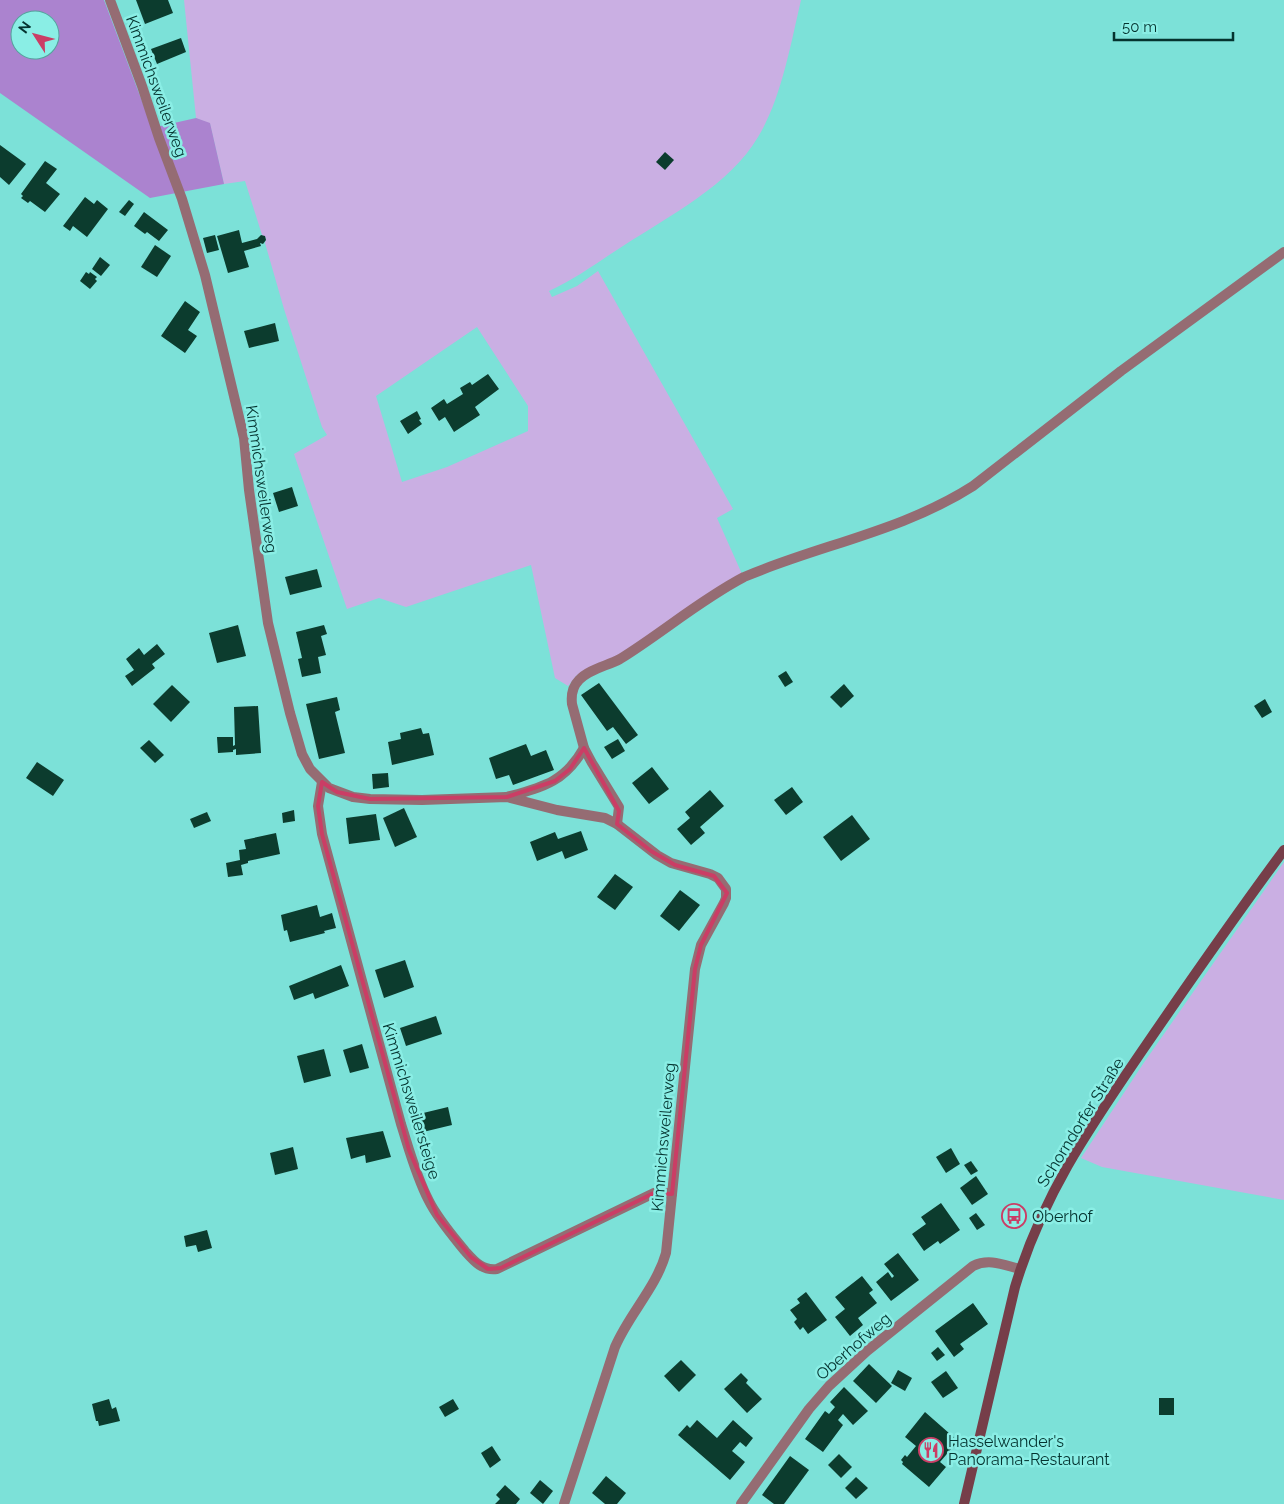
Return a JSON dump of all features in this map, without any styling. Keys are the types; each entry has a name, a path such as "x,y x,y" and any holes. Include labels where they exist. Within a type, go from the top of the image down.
{"main road":[{"name":"Schorndorfer Straße","path":"964,1504 1020,1269 1042,1213 1074,1154 1184,990 1284,850"}],"street":[{"name":"Kimmichsweilerweg","path":"110,0 182,199 205,275 244,438 257,549 272,643 302,754 310,769 322,782 337,792 361,799 422,800 506,797 555,781 570,769 584,748"},
{"path":"617,824 620,811 618,804 584,748 572,704 573,688 582,677 610,664 638,647 718,592 744,577 919,515 959,495 1121,371 1284,252"},
{"name":"Kimmichsweilersteige","path":"322,782 318,806 321,828 344,920 401,1124 428,1200 455,1240 480,1265 488,1269 497,1269 654,1193 672,1194"},
{"name":"Kimmichsweilerweg","path":"506,797 557,810 605,818 617,824 657,855 671,863 714,876 724,885 727,894 701,945 695,969 669,1234 664,1260 654,1282 626,1324 615,1347 586,1442 564,1504"},
{"name":"Oberhofweg","path":"741,1504 815,1401 867,1350 973,1266 991,1262 1020,1269"}],"highlighted area":[{"path":"584,748 619,811 617,824 651,851 675,865 714,876 727,893 701,945 695,969 672,1194 654,1193 501,1268 488,1269 471,1257 437,1215 409,1150 322,834 318,806 322,782 337,792 370,799 507,797 555,781 570,769"}],"shaded area":[{"path":"0,0 104,0 152,128 196,118 210,123 224,184 150,198 0,93"},
{"path":"184,0 801,0 784,71 773,106 758,137 746,154 715,185 679,211 578,275 549,291 552,297 577,286 598,271 733,509 717,518 742,574 618,656 577,675 568,686 555,678 531,565 406,607 379,598 347,609 294,454 327,435 322,427 284,309 265,243 266,238 262,235 245,181 224,184 210,124 196,118","holes":["477,327 528,406 528,431 447,467 402,482 376,396"]},
{"path":"1284,862 1284,1200 1102,1167 1081,1158 1143,1064"}],"building":[{"path":"136,0 168,0 173,13 145,24"},
{"path":"181,38 186,52 157,64 151,49"},
{"path":"0,145 26,164 9,185 0,177"},
{"path":"665,152 674,160 665,170 656,162"},
{"path":"45,161 57,169 46,183 60,194 45,212 30,201 28,203 21,198 23,196 21,194"},
{"path":"85,197 94,204 97,200 108,209 87,237 73,226 70,231 63,226"},
{"path":"129,200 134,204 125,216 119,212"},
{"path":"144,212 168,230 159,241 147,232 145,234 134,226"},
{"path":"239,230 242,243 257,239 261,235 265,236 266,240 263,244 260,243 261,246 244,251 249,267 228,273 217,236"},
{"path":"215,235 219,250 207,253 203,238"},
{"path":"155,245 171,256 157,277 141,267"},
{"path":"100,257 110,265 101,276 92,269"},
{"path":"86,272 89,274 90,272 97,277 95,279 97,281 90,289 80,281"},
{"path":"185,301 200,312 188,330 197,336 185,353 161,336"},
{"path":"275,323 279,341 249,348 244,331"},
{"path":"488,374 499,389 475,407 480,415 454,432 445,417 439,421 431,408 444,399 447,404 463,394 460,388 470,382 472,385"},
{"path":"417,411 422,424 408,434 400,421"},
{"path":"292,487 298,506 279,512 273,493"},
{"path":"317,569 322,587 290,595 285,577"},
{"path":"238,625 246,656 217,663 209,633"},
{"path":"324,625 327,634 321,636 326,655 318,657 321,673 302,677 298,659 302,658 296,632"},
{"path":"157,644 165,654 152,664 155,668 132,686 125,676 134,670 126,659 139,648 144,655"},
{"path":"786,671 793,682 785,687 778,676"},
{"path":"599,683 638,735 626,744 613,727 607,731 581,695"},
{"path":"844,684 854,696 841,708 830,697"},
{"path":"172,685 190,702 171,722 153,704"},
{"path":"337,697 340,710 335,712 345,753 319,759 306,704"},
{"path":"1265,699 1272,712 1262,718 1254,706"},
{"path":"258,706 261,753 236,755 236,749 233,752 218,753 217,737 233,737 233,746 235,745 234,707"},
{"path":"421,728 423,734 429,733 434,755 392,765 388,742 401,739 400,733"},
{"path":"618,739 625,751 612,759 604,747"},
{"path":"149,740 164,755 155,763 140,748"},
{"path":"526,744 531,756 546,750 554,770 513,785 509,775 496,779 489,758"},
{"path":"37,762 64,780 53,796 26,778"},
{"path":"652,767 669,789 649,804 632,783"},
{"path":"388,773 389,787 373,789 372,774"},
{"path":"792,787 803,802 786,815 774,800"},
{"path":"710,790 724,806 700,827 705,833 691,845 677,829 690,818 685,812"},
{"path":"404,808 417,837 395,847 383,818"},
{"path":"294,810 295,821 283,823 282,813"},
{"path":"207,812 211,821 194,828 190,819"},
{"path":"376,814 380,840 349,844 346,818"},
{"path":"852,815 870,839 841,861 823,837"},
{"path":"581,831 588,850 565,859 562,851 537,861 530,842 555,832 558,839"},
{"path":"276,833 280,854 248,861 248,863 241,865 243,875 228,877 226,863 240,860 239,850 246,849 244,840"},
{"path":"615,874 633,887 615,910 597,897"},
{"path":"680,890 700,905 679,931 660,916"},
{"path":"317,905 320,917 332,913 336,928 324,931 325,933 290,942 287,930 284,931 281,915"},
{"path":"405,960 414,987 384,998 375,970"},
{"path":"341,965 349,986 315,999 313,993 294,1000 289,986"},
{"path":"436,1016 442,1034 406,1046 400,1028"},
{"path":"362,1044 369,1068 350,1073 343,1050"},
{"path":"324,1049 331,1076 304,1083 297,1056"},
{"path":"448,1107 452,1125 423,1132 419,1114"},
{"path":"383,1131 391,1157 366,1163 365,1155 351,1159 346,1138"},
{"path":"293,1147 298,1169 275,1175 270,1153"},
{"path":"951,1148 960,1164 946,1173 936,1157"},
{"path":"971,1161 978,1171 971,1175 964,1165"},
{"path":"976,1176 988,1194 972,1205 960,1188"},
{"path":"941,1203 960,1230 940,1244 938,1241 924,1251 912,1234 926,1224 921,1217"},
{"path":"976,1213 985,1225 977,1230 969,1218"},
{"path":"207,1230 212,1248 198,1252 196,1245 186,1247 184,1236"},
{"path":"898,1253 919,1280 891,1301 876,1282 888,1272 892,1278 894,1276 884,1264"},
{"path":"862,1276 873,1290 869,1293 877,1303 858,1318 863,1325 850,1336 835,1317 845,1309 835,1297"},
{"path":"806,1292 827,1320 808,1334 803,1327 800,1330 794,1322 797,1319 790,1310 800,1303 797,1299"},
{"path":"973,1303 988,1324 960,1344 964,1349 954,1357 935,1331"},
{"path":"938,1347 945,1355 937,1361 931,1353"},
{"path":"681,1360 696,1375 679,1392 664,1376"},
{"path":"869,1364 892,1386 876,1403 853,1381"},
{"path":"898,1370 912,1378 905,1391 891,1383"},
{"path":"946,1371 958,1388 943,1398 931,1382"},
{"path":"741,1373 748,1380 746,1383 762,1399 747,1413 724,1389"},
{"path":"844,1387 868,1411 853,1425 843,1414 838,1420 843,1425 823,1452 805,1439 825,1411 829,1414 835,1407 830,1402"},
{"path":"1159,1398 1174,1398 1174,1415 1159,1415"},
{"path":"109,1399 112,1409 116,1407 120,1421 99,1426 92,1404"},
{"path":"453,1399 459,1409 445,1417 439,1407"},
{"path":"925,1412 958,1441 940,1462 946,1467 929,1487 902,1464 901,1460 905,1455 907,1457 916,1446 905,1437"},
{"path":"697,1420 717,1438 733,1420 753,1438 746,1447 740,1442 732,1451 745,1462 730,1480 678,1435 687,1425 690,1428"},
{"path":"492,1446 501,1460 490,1468 481,1453"},
{"path":"839,1454 852,1467 841,1478 828,1465"},
{"path":"790,1456 809,1470 784,1504 774,1504 762,1495"},
{"path":"606,1476 626,1493 617,1504 605,1504 592,1493"},
{"path":"856,1477 868,1488 856,1499 845,1488"},
{"path":"540,1480 553,1491 543,1504 530,1493"},
{"path":"505,1485 520,1499 516,1504 495,1504 500,1499 496,1495"}],"place":[{"name":"Oberhof","path":"1014,1216"},
{"name":"Hasselwander's Panorama-Restaurant","path":"931,1450"}]}
